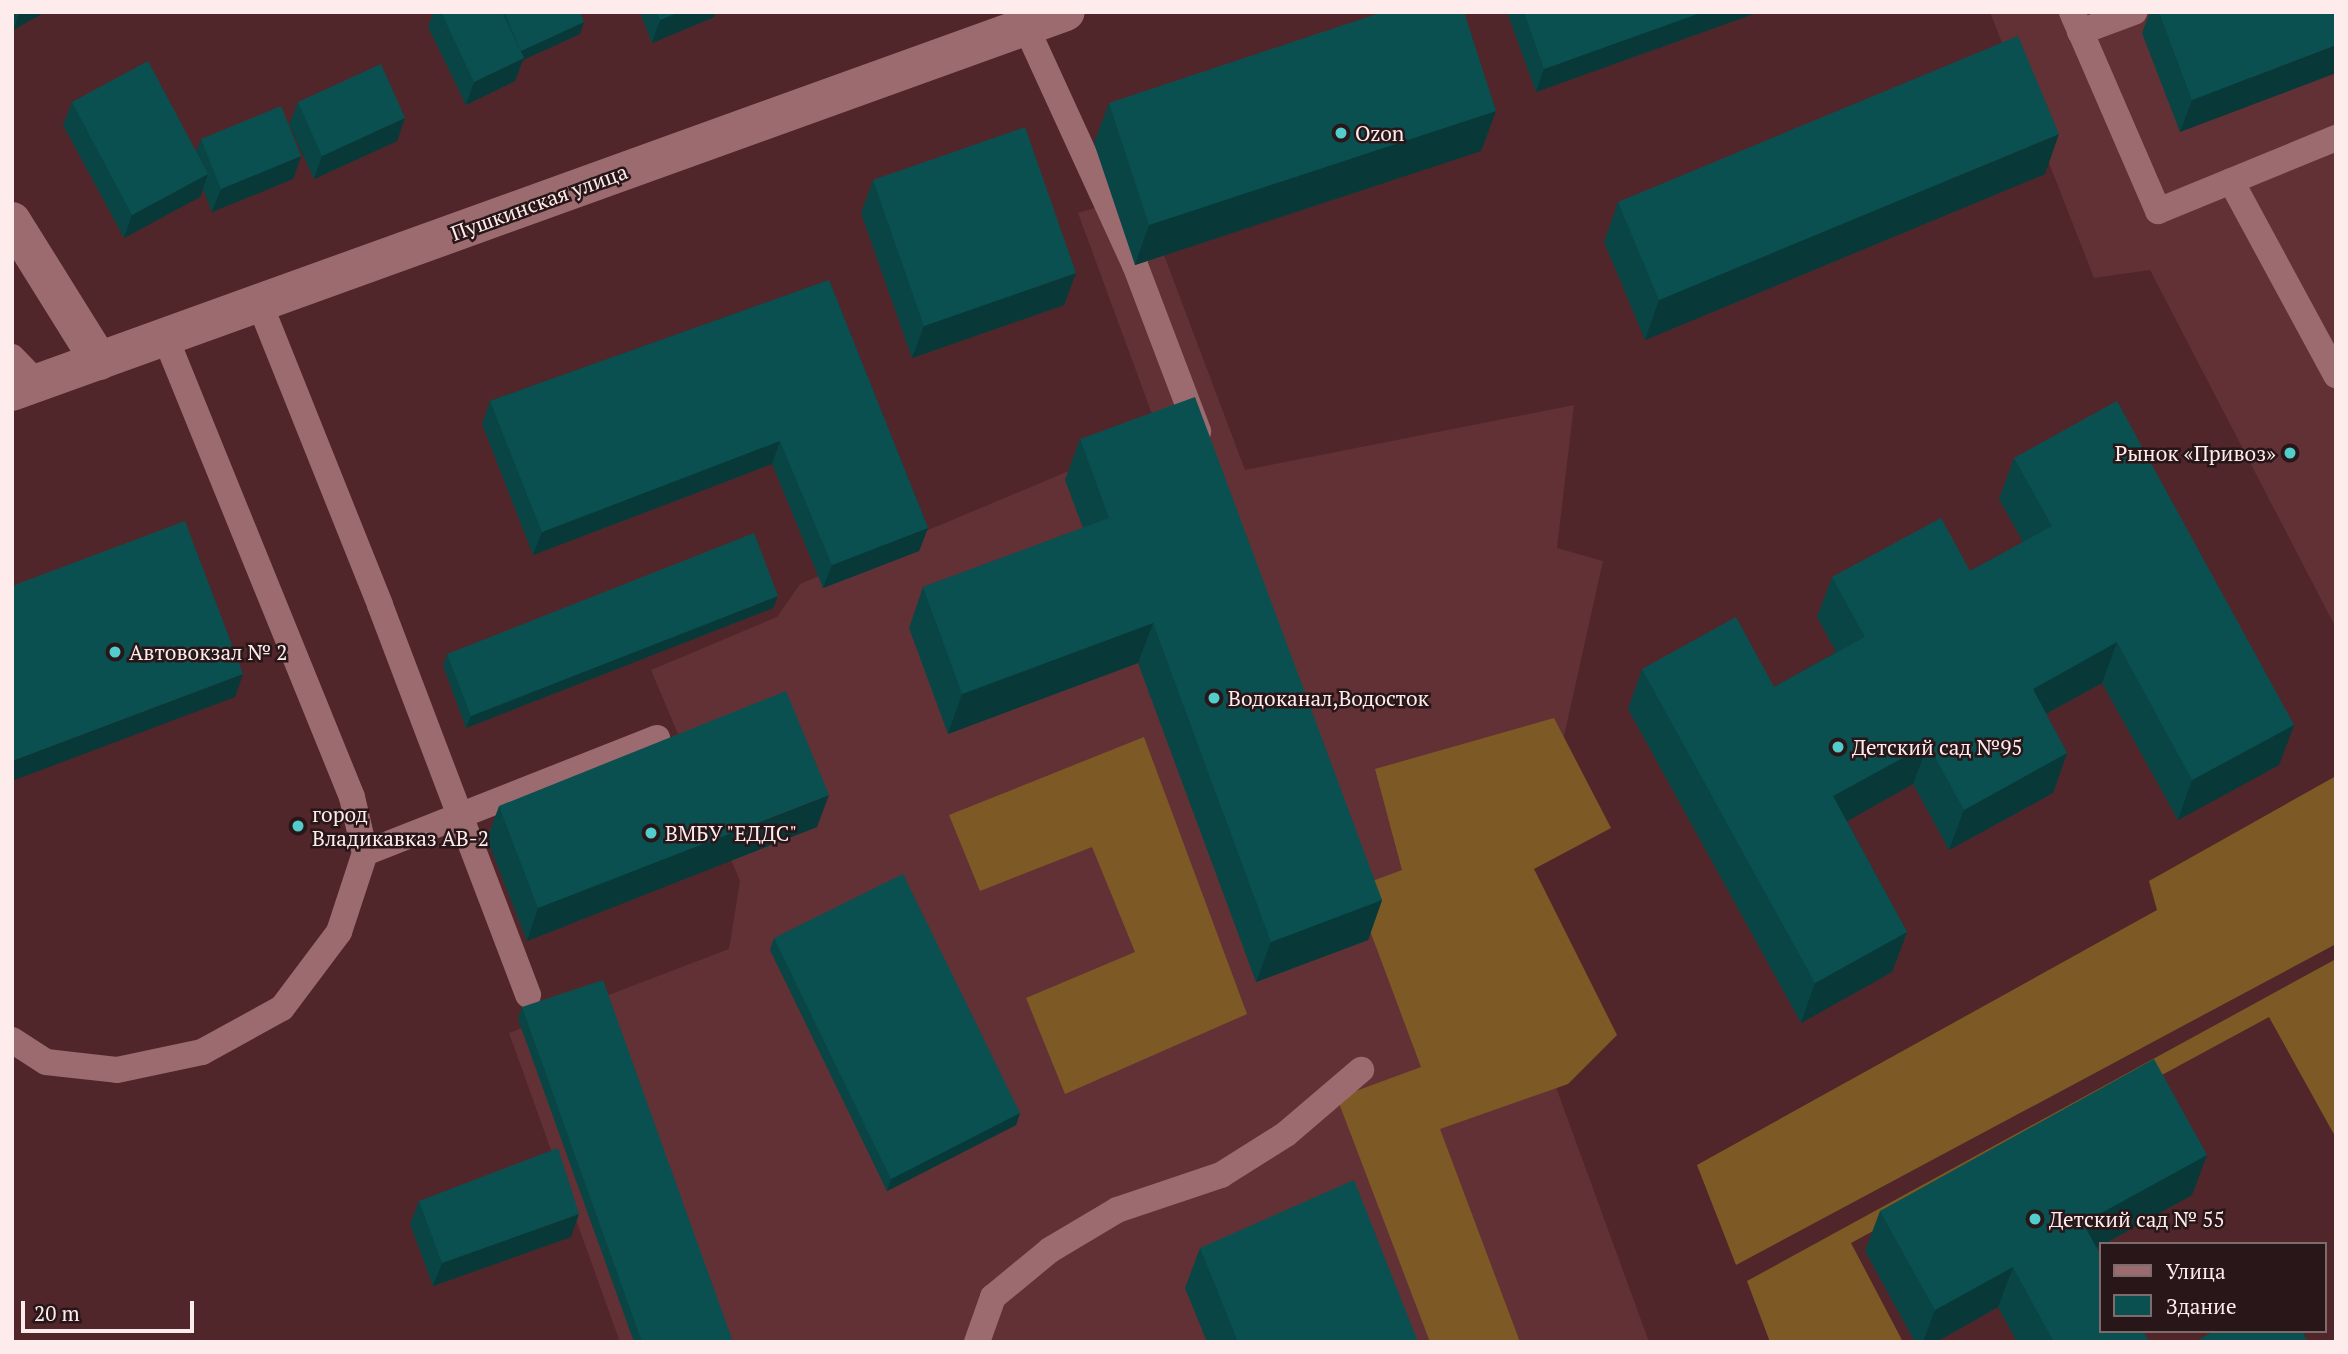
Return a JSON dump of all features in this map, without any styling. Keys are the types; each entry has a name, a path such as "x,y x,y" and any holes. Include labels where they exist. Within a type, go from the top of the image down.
{"street":[{"name":"Пушкинская улица","path":"20,377 99,360 165,337 1066,12"},
{"path":"12,221 99,360"}],"lane":[{"path":"2134,12 2076,22 2158,211 2336,138"},
{"path":"1026,27 1135,265 1208,458"},
{"path":"2231,181 2336,375"},
{"path":"259,302 528,995"},
{"path":"12,1040 46,1062 117,1069 202,1052 282,1008 339,932 365,853 352,797 165,337"},
{"path":"365,853 461,818 657,738"},
{"path":"977,1342 993,1297 1050,1250 1117,1209 1221,1175 1286,1135 1361,1070"}],"shaded area":[{"name":"Рынок «Привоз»","path":"1990,12 2336,12 2336,628 2150,270 2094,278"},
{"name":"Водоканал,Водосток","path":"1141,194 1245,470 1574,405 1557,548 1603,561 1562,745 1448,791 1649,1342 620,1342 509,1033 729,949 740,881 651,670 777,617 800,584 1159,433 1078,213"},
{"path":"1554,718 1611,828 1534,869 1617,1035 1568,1084 1440,1129 1520,1342 1430,1342 1337,1098 1421,1067 1354,888 1402,870 1375,769"},
{"path":"1144,737 1247,1014 1065,1094 1026,998 1135,952 1092,847 980,891 949,815"},
{"path":"2336,776 2336,944 1736,1265 1697,1165 2157,910 2149,881"},
{"path":"2336,959 2336,1138 2269,1017 1851,1243 1903,1342 1770,1342 1747,1281"}],"building":[{"path":"441,12 502,12 524,58 474,82"},
{"path":"504,12 580,12 584,22 521,51"},
{"path":"657,12 679,12 660,20"},
{"path":"1383,12 1464,12 1496,111 1149,225 1109,103"},
{"path":"1524,12 1703,12 1544,69"},
{"path":"2159,12 2336,12 2336,45 2192,100"},
{"path":"2018,36 2059,134 1659,300 1618,202"},
{"path":"148,61 208,174 132,215 72,102"},
{"path":"381,64 405,118 322,156 298,102"},
{"path":"281,106 301,156 221,189 201,139"},
{"path":"1025,127 1076,273 924,326 873,180"},
{"path":"829,280 928,528 832,565 780,441 542,532 490,401"},
{"name":"Водоканал,Водосток","path":"1195,397 1382,900 1271,942 1153,623 962,694 923,587 1109,518 1080,439"},
{"name":"Детский сад №95","path":"2117,401 2294,725 2192,780 2117,642 2033,689 2067,753 1964,810 1928,744 1833,796 1907,932 1815,983 1642,669 1736,617 1774,687 1865,637 1832,577 1941,518 1970,571 2052,526 2014,458"},
{"name":"Автовокзал № 2","path":"185,521 243,674 12,761 12,586"},
{"path":"754,533 778,596 471,716 447,654"},
{"name":"ВМБУ \"ЕДДС\"","path":"786,691 829,795 538,908 499,806"},
{"path":"903,874 1020,1113 891,1179 774,938"},
{"path":"603,980 733,1342 642,1342 522,1007"},
{"name":"Детский сад № 55","path":"2154,1059 2207,1155 2083,1223 2100,1254 2100,1333 2144,1333 2149,1342 2054,1342 2013,1267 1935,1310 1880,1211"},
{"path":"558,1148 579,1214 442,1263 419,1201"},
{"path":"1354,1180 1418,1342 1238,1342 1200,1248"},
{"path":"2211,1333 2303,1333 2308,1342 2195,1342"}],"place":[{"name":"Ozon","path":"1341,133"},
{"name":"Рынок «Привоз»","path":"2290,453"},
{"name":"Автовокзал № 2","path":"115,652"},
{"name":"Водоканал,Водосток","path":"1214,698"},
{"name":"Детский сад №95","path":"1838,747"},
{"name":"город Владикавказ АВ-2","path":"298,826"},
{"name":"ВМБУ \"ЕДДС\"","path":"651,833"},
{"name":"Детский сад № 55","path":"2035,1219"}]}
